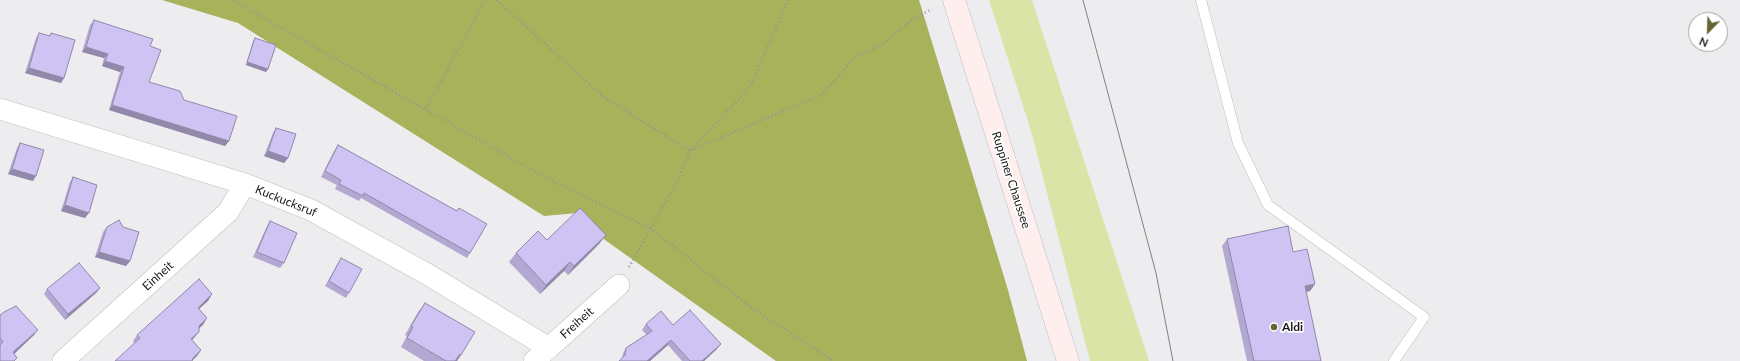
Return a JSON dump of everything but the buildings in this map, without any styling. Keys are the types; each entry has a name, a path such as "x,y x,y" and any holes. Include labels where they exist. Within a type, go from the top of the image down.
{"main road":[{"name":"Ruppiner Chaussee","path":"954,0 1068,361"}],"street":[{"name":"Kuckucksruf","path":"0,109 245,184 311,210 427,274 542,355"},
{"name":"Einheit","path":"63,361 228,212 245,184"},
{"name":"Freiheit","path":"542,355 619,285"}],"lane":[{"path":"1201,0 1238,143 1268,205 1424,317 1394,361"}],"path":[{"path":"232,0 550,180 650,228 756,311 834,361"},
{"path":"426,109 485,0"},
{"path":"497,0 604,97 690,152"},
{"path":"619,285 677,182 690,152 750,88 788,0"},
{"path":"690,152 823,94 854,58 884,43 910,21 932,10"}],"green space":[{"path":"162,0 919,0 1008,290 1027,361 776,361 605,240 578,213 544,216 238,23"},
{"path":"989,0 1032,0 1149,361 1090,361 1032,134"}],"tram line":[{"path":"1083,0 1156,273 1173,361"}],"place":[{"name":"Aldi","path":"1274,327"}]}
